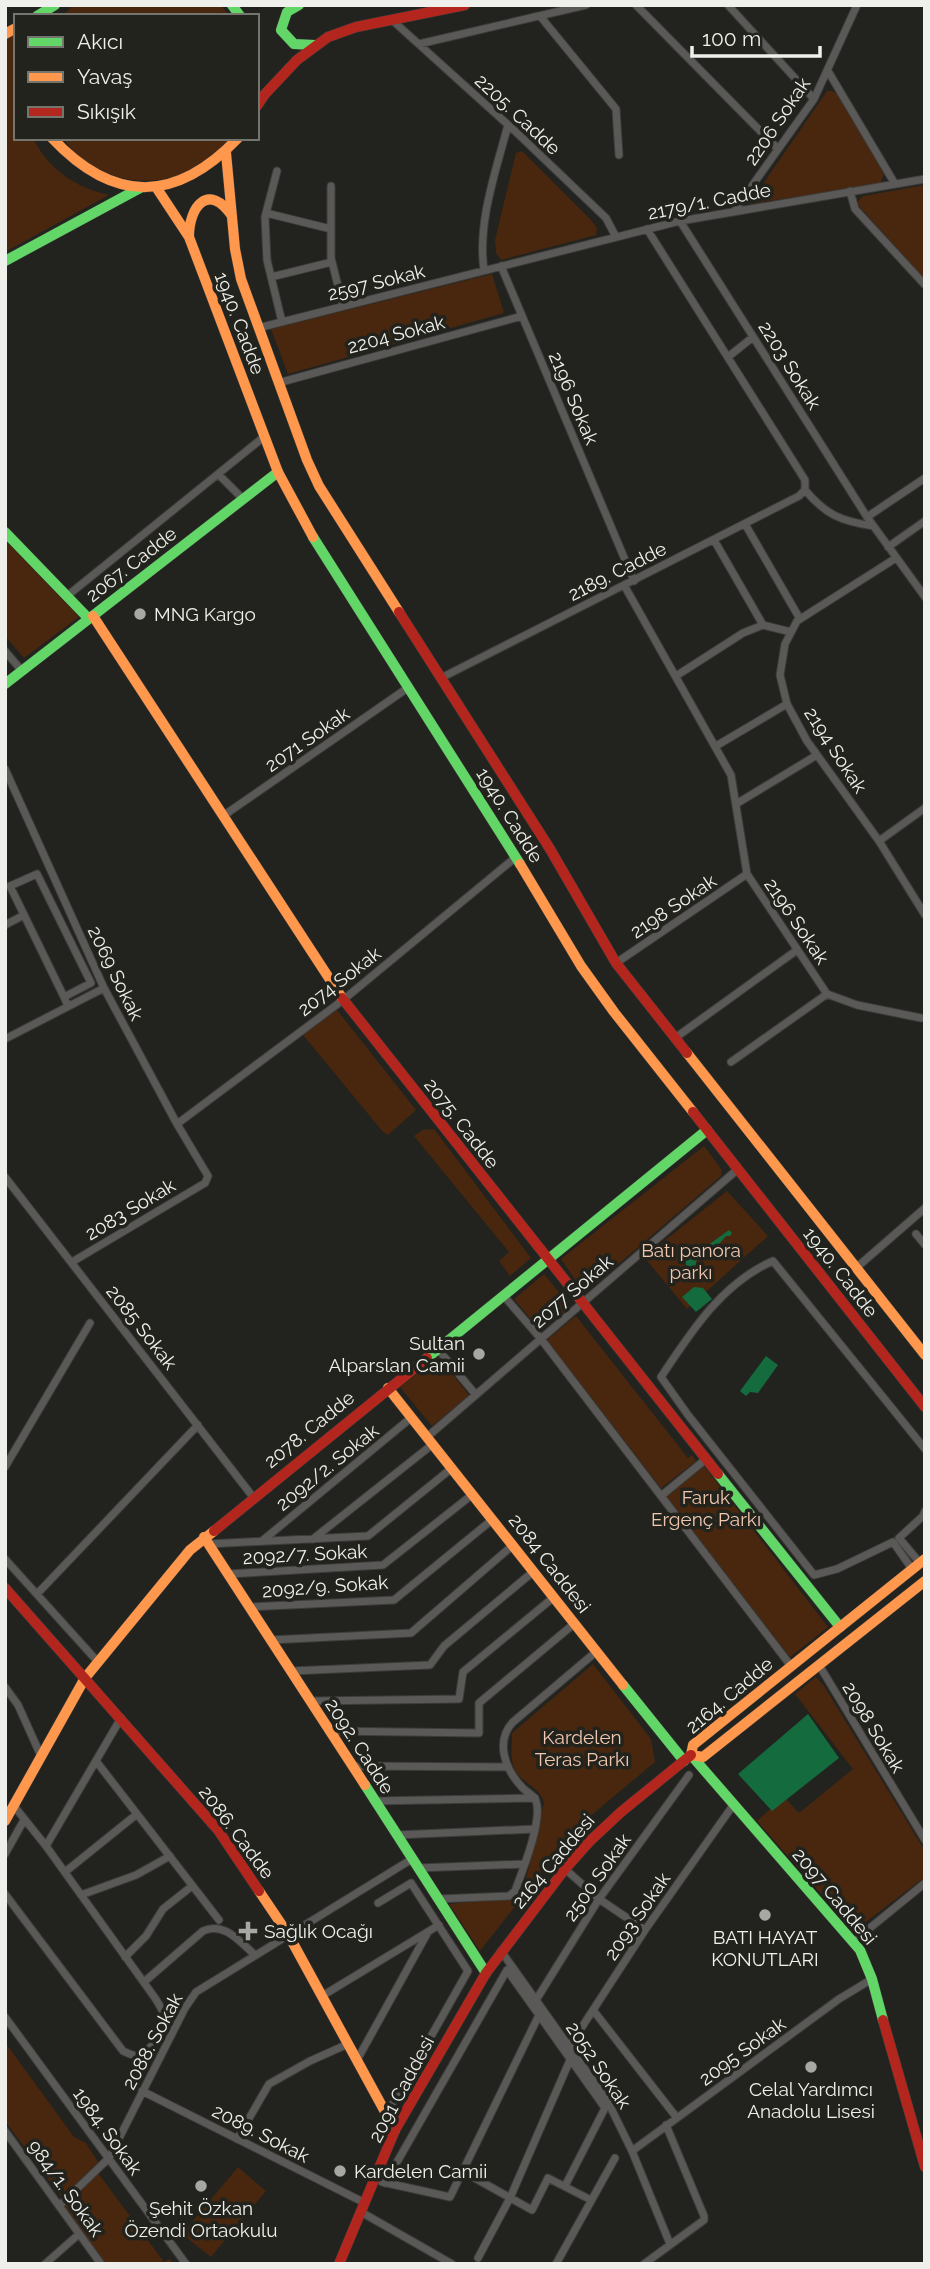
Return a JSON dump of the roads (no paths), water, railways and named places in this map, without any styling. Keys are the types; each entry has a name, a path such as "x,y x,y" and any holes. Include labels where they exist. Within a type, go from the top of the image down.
{"street":[{"path":"299,5 287,12 281,30 286,39 295,46 304,47 342,31 465,5"},
{"path":"419,44 586,5"},
{"path":"635,5 778,149"},
{"path":"728,5 814,99"},
{"name":"2206 Sokak","path":"734,211 814,99 857,5"},
{"path":"540,16 616,109 619,155"},
{"name":"2205. Cadde","path":"392,20 606,218 616,237"},
{"path":"259,104 281,76 315,44"},
{"path":"828,71 895,184"},
{"path":"484,270 483,228 508,125"},
{"path":"54,140 70,159 91,174 115,184 140,188 182,182 206,170 236,140"},
{"name":"1940. Cadde","path":"226,153 235,250 241,279 319,486 550,849 616,963 925,1355"},
{"path":"277,171 266,212 267,260 282,322"},
{"name":"2179/1. Cadde","path":"501,266 680,221 925,178"},
{"path":"331,186 332,262 343,306"},
{"name":"1940. Cadde","path":"156,187 189,237 278,472 302,520 596,989 925,1407"},
{"path":"5,261 140,188"},
{"path":"850,191 855,209 925,285"},
{"path":"189,237 191,214 197,205 206,199 218,200 226,206 234,226"},
{"path":"266,212 331,229"},
{"name":"2203 Sokak","path":"680,221 873,526"},
{"path":"647,229 805,480 805,490 818,507 828,513 844,520 873,526 925,597"},
{"path":"271,277 332,262"},
{"name":"2597 Sokak","path":"258,328 501,266"},
{"name":"2196 Sokak","path":"501,266 634,580"},
{"name":"2204 Sokak","path":"278,383 522,316"},
{"path":"728,357 753,337"},
{"path":"67,596 265,436"},
{"name":"2067. Cadde","path":"5,684 278,472"},
{"path":"218,474 243,499"},
{"path":"867,517 925,478"},
{"name":"2189. Cadde","path":"441,678 745,524 799,496 805,490"},
{"path":"888,547 925,521"},
{"path":"745,524 800,618"},
{"name":"2075. Cadde","path":"5,532 91,617 343,1000 839,1627"},
{"path":"714,540 763,625"},
{"name":"2194 Sokak","path":"897,558 800,618 785,644 780,676 787,704 807,741 880,841 925,915"},
{"name":"2196 Sokak","path":"624,586 731,775 747,874 827,994 857,1004 924,1018"},
{"path":"676,676 743,633 763,625 791,632"},
{"path":"5,651 22,671"},
{"name":"2071 Sokak","path":"223,816 409,687"},
{"path":"716,746 787,704"},
{"path":"736,804 817,755"},
{"name":"2069 Sokak","path":"5,769 104,988 208,1176 205,1183"},
{"path":"880,841 925,808"},
{"name":"2074 Sokak","path":"177,1124 343,1000 516,858"},
{"path":"64,997 91,983 37,874 10,886 68,1006"},
{"name":"2198 Sokak","path":"616,963 747,874"},
{"path":"5,925 24,915"},
{"path":"675,1038 797,950"},
{"path":"5,1039 104,988"},
{"path":"732,1062 827,994"},
{"name":"2078. Cadde","path":"5,1821 85,1678 179,1563 253,1497 707,1130"},
{"name":"2077 Sokak","path":"313,1539 430,1440 476,1395 738,1169"},
{"name":"2085 Sokak","path":"5,1177 253,1497"},
{"name":"2083 Sokak","path":"72,1262 205,1183"},
{"path":"856,1268 925,1208"},
{"path":"916,1234 925,1245"},
{"path":"925,1449 773,1261 751,1270 697,1323 661,1377 814,1575 837,1569 896,1540 923,1516 925,1511"},
{"path":"503,1295 541,1339 791,1666"},
{"path":"5,1466 90,1324"},
{"path":"437,1348 476,1395"},
{"name":"2084 Caddesi","path":"388,1388 597,1651 688,1758"},
{"name":"2092/2. Sokak","path":"262,1541 412,1417"},
{"path":"37,1594 198,1425"},
{"path":"661,1496 706,1459"},
{"path":"206,1540 262,1541 361,1536 374,1532 452,1468"},
{"name":"2092/7. Sokak","path":"228,1574 383,1565 473,1494"},
{"name":"2092/9. Sokak","path":"249,1607 391,1600 402,1594 493,1519"},
{"name":"2092. Cadde","path":"206,1540 486,1973"},
{"path":"896,1540 919,1564"},
{"path":"270,1640 409,1634 513,1545"},
{"path":"5,1559 98,1662"},
{"name":"2164. Cadde","path":"919,1564 693,1745 688,1758 703,1757 925,1581"},
{"path":"291,1671 426,1666 434,1662 444,1646 534,1571"},
{"name":"2086. Cadde","path":"5,1588 218,1830 288,1934 395,2130"},
{"path":"310,1701 458,1699 461,1674 554,1597"},
{"path":"329,1731 479,1733 479,1703 575,1623"},
{"path":"438,1899 513,1894 535,1829 537,1805 535,1798 521,1787 507,1767 504,1742 509,1726 597,1651"},
{"name":"2098 Sokak","path":"819,1665 925,1840"},
{"path":"5,1687 18,1705 41,1755"},
{"path":"46,1846 121,1717"},
{"name":"2097 Caddesi","path":"688,1758 734,1804 854,1941 865,1959 925,2167"},
{"name":"2164 Caddesi","path":"486,1973 565,1869 613,1818 688,1758"},
{"path":"96,1761 219,1920"},
{"path":"352,1766 507,1767"},
{"name":"2500 Sokak","path":"536,2000 598,1899 689,1775"},
{"path":"374,1801 535,1798"},
{"name":"2093 Sokak","path":"569,2047 645,1930 734,1804"},
{"path":"5,1894 123,2051 139,2055 156,2040 164,2026 165,2016 144,1982 65,1872 14,1806"},
{"path":"65,1872 137,1814"},
{"path":"5,1854 24,1820"},
{"path":"396,1835 535,1829"},
{"path":"81,1895 136,1875 170,1856"},
{"path":"415,1863 525,1864"},
{"name":"2088. Sokak","path":"59,2206 108,2158 191,1998 201,1988 288,1934 415,1863"},
{"path":"565,1869 598,1899 645,1930"},
{"path":"854,1941 925,1882"},
{"path":"378,1903 411,1883 468,1971 387,2115"},
{"path":"125,1957 146,1936 163,1909 192,1886"},
{"path":"322,1996 439,1925"},
{"path":"144,1982 202,1931 209,1928 225,1930 255,1955"},
{"path":"357,2060 428,1932"},
{"name":"2052 Sokak","path":"501,1951 607,2101 632,2151 670,2244"},
{"path":"385,2183 507,1970 605,2108 565,2186"},
{"name":"2091 Caddesi","path":"339,2264 395,2130 486,1973"},
{"name":"2095 Sokak","path":"632,2151 839,1999 872,1979"},
{"path":"593,2010 677,2118"},
{"path":"375,2179 450,2197 539,2015"},
{"name":"1984. Sokak","path":"5,2017 186,2264"},
{"path":"237,2138 269,2084 348,2044"},
{"path":"478,2258 510,2198 570,2060"},
{"name":"2089. Sokak","path":"142,2091 237,2138 363,2207 452,2264"},
{"path":"644,2264 701,2224 704,2216 666,2125"},
{"name":"984/1. Sokak","path":"5,2131 101,2264"},
{"path":"556,2264 615,2158"},
{"path":"462,2171 532,2210 548,2178 591,2200"},
{"path":"45,2264 79,2234"}],"place":[{"name":"MNG Kargo","path":"140,614"},
{"name":"Sultan Alparslan Camii","path":"479,1354"},
{"name":"BATI HAYAT KONUTLARI","path":"765,1915"},
{"name":"Sağlık Ocağı","path":"248,1931"},
{"name":"Celal Yardımcı Anadolu Lisesi","path":"811,2067"},
{"name":"Kardelen Camii","path":"340,2171"},
{"name":"Şehit Özkan Özendi Ortaokulu","path":"201,2186"}],"park label":[{"name":"Batı panora parkı","path":"691,1261"},
{"name":"Faruk Ergenç Parkı","path":"706,1508"},
{"name":"Kardelen Teras Parkı","path":"582,1748"}]}
